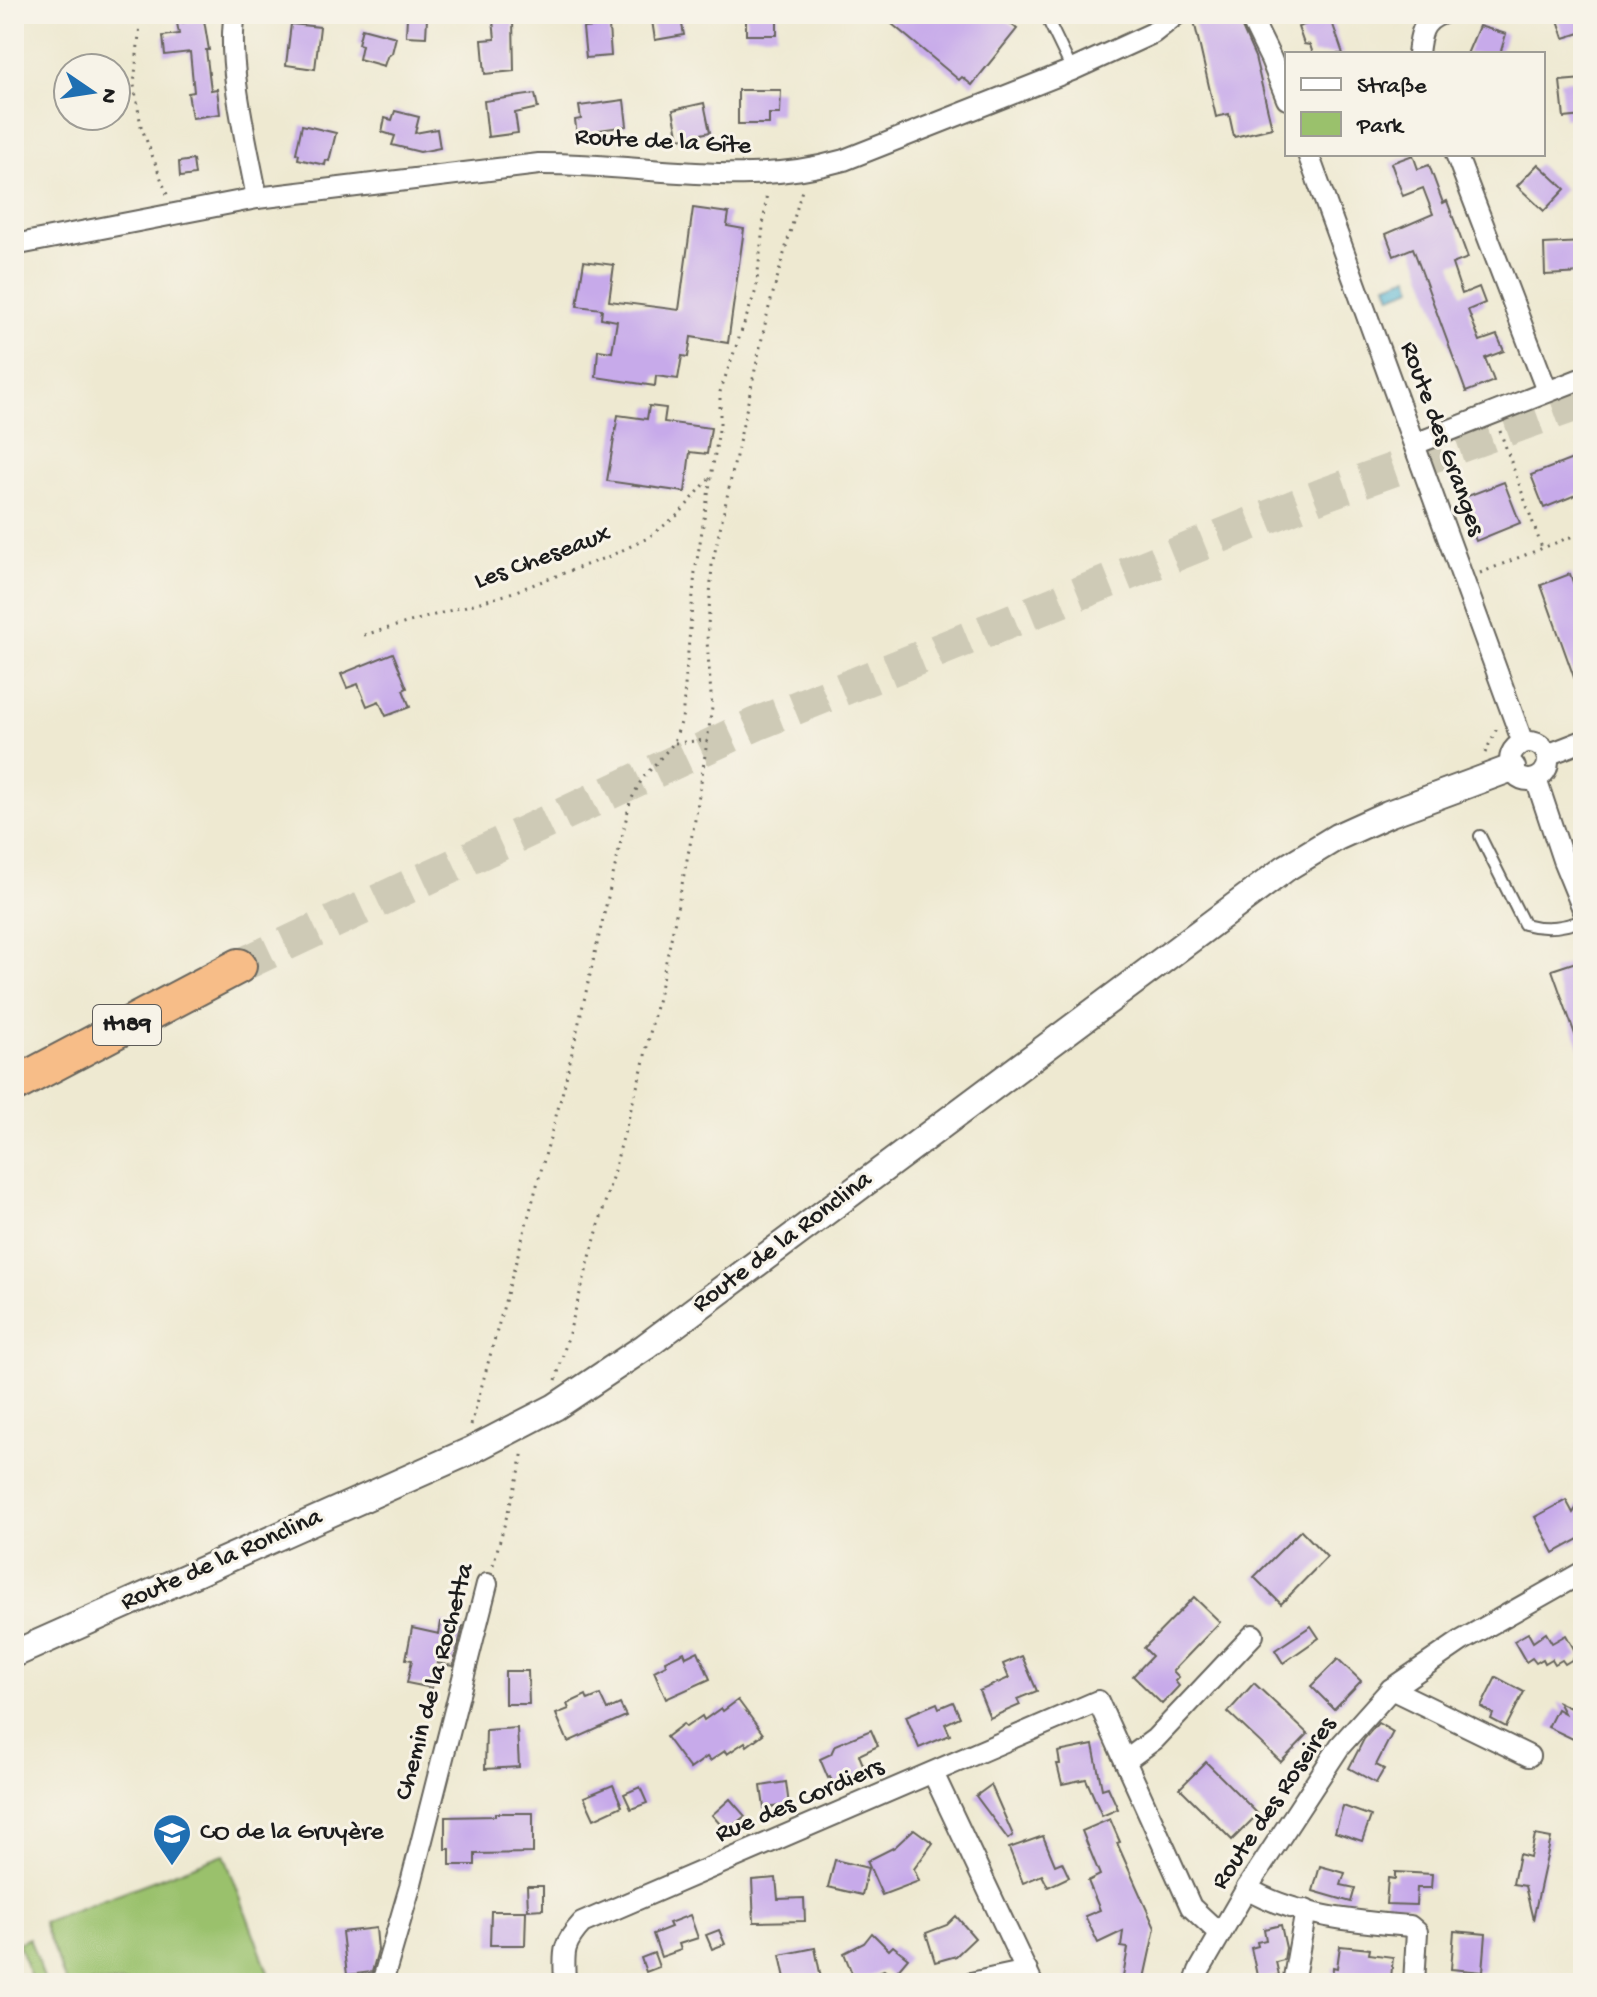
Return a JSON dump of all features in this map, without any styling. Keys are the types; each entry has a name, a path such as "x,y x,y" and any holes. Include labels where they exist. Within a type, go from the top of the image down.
{"highway":[{"name":"H189","path":"14,1085 239,966"}],"street":[{"path":"235,14 232,31 234,59 257,198"},
{"name":"Route de la Gîte","path":"14,245 257,198 539,164 582,164 688,174 769,175 807,171 844,160 1072,70 1153,33 1177,14"},
{"path":"1249,14 1285,94"},
{"path":"1418,52 1420,34 1430,18 1441,14"},
{"name":"Route des Granges","path":"1309,156 1523,743"},
{"path":"1457,156 1547,391"},
{"path":"1415,444 1583,378"},
{"path":"1547,755 1583,741"},
{"path":"1523,743 1537,744 1547,755 1548,766 1536,779 1521,778 1512,768 1512,754 1523,743"},
{"name":"Route de la Ronclina","path":"14,1654 470,1451 555,1407 645,1347 1286,868 1337,837 1375,820 1512,768"},
{"path":"1536,779 1583,909"},
{"name":"Route des Roseires","path":"1195,1983 1247,1888 1340,1746 1391,1689 1461,1641 1583,1572"},
{"name":"Chemin de la Rochetta","path":"382,1983 410,1887 487,1584"},
{"path":"1220,1934 1191,1907 1125,1761 1155,1739 1253,1635"},
{"path":"1391,1689 1529,1756"},
{"name":"Rue des Cordiers","path":"565,1983 564,1953 568,1938 582,1923 1098,1701 1125,1761"},
{"path":"933,1773 1030,1977 971,1983"},
{"path":"1247,1888 1262,1896 1349,1921 1410,1926 1417,1932 1414,1983"},
{"path":"1293,1983 1306,1910"}],"lane":[{"path":"1045,14 1072,70"},
{"path":"1480,836 1524,924 1540,929 1563,927 1583,920"}],"path":[{"path":"141,14 134,85 141,126 158,176 176,215"},
{"path":"555,1407 551,1396 642,1069 696,815 712,708 707,641 712,565 768,311 807,171"},
{"path":"470,1451 471,1425 564,1087 630,802 642,779 673,744 682,720 695,572 720,424 720,392 756,290 769,175"},
{"path":"1496,420 1542,548"},
{"name":"Les Cheseaux","path":"364,635 505,595 610,556 648,538 679,514 711,476"},
{"path":"1472,576 1583,532"},
{"path":"1576,535 1583,539"},
{"path":"1483,780 1479,767 1499,722 1514,717"},
{"path":"673,744 707,740"},
{"name":"Chemin de la Rochetta","path":"487,1584 518,1477 525,1440"}],"green space":[{"name":"CO de la Gruyère","path":"224,1854 272,1983 66,1983 43,1922"},
{"path":"29,1938 46,1983 33,1983 18,1943"}],"water":[{"path":"1409,276 1413,288 1391,296 1387,284"}],"building":[{"path":"651,14 680,14 684,35 655,40"},
{"path":"746,14 777,14 777,35 746,35"},
{"path":"880,14 999,14 1017,29 972,85 962,77 959,80"},
{"path":"1236,14 1255,57 1272,128 1234,137 1229,114 1216,117 1194,21"},
{"path":"1583,14 1583,32 1564,38 1557,17"},
{"path":"1330,16 1342,52 1312,52 1310,45 1304,44 1298,27"},
{"path":"407,17 427,18 426,37 406,36"},
{"path":"513,18 514,71 485,74 482,40 495,39 493,20"},
{"path":"204,20 211,90 217,89 220,114 192,118 188,93 194,92 190,52 165,55 163,36 179,34 177,23"},
{"path":"291,24 320,27 315,69 286,65"},
{"path":"609,26 611,56 586,58 583,28"},
{"path":"1479,26 1506,34 1501,52 1468,52"},
{"path":"362,28 396,37 392,53 384,66 359,59 362,45 358,44"},
{"path":"1583,79 1583,116 1564,118 1560,81"},
{"path":"738,90 781,90 780,114 769,114 769,124 738,124"},
{"path":"535,94 538,108 515,113 518,133 488,137 484,101"},
{"path":"624,100 627,126 599,130 600,134 577,135 575,120 581,119 579,106"},
{"path":"704,103 710,132 679,139 673,110"},
{"path":"395,111 419,117 415,133 437,129 440,148 420,152 392,145 395,136 382,132 385,118 392,120"},
{"path":"302,125 336,133 329,161 326,160 325,165 298,159 299,154 296,153"},
{"path":"1413,156 1418,169 1429,165 1443,203 1447,201 1468,258 1452,264 1462,294 1479,287 1485,303 1468,310 1480,341 1497,335 1504,351 1485,358 1494,381 1466,392 1413,248 1394,256 1386,234 1433,214 1423,188 1403,196 1391,163"},
{"path":"193,160 195,175 180,177 179,162"},
{"path":"1538,164 1565,189 1544,211 1517,186"},
{"path":"693,208 729,213 727,226 744,229 728,343 691,337 688,357 682,356 678,379 656,376 655,386 596,377 598,350 612,352 617,321 601,318 602,309 577,306 584,261 614,265 609,301 679,310"},
{"path":"1583,242 1583,273 1545,275 1544,244"},
{"path":"649,406 666,408 664,422 711,428 707,454 690,452 685,492 607,481 618,415 647,419"},
{"path":"1583,455 1583,492 1544,508 1531,475"},
{"path":"1504,482 1520,523 1476,541 1460,499"},
{"path":"1570,574 1577,593 1583,591 1581,697 1541,585"},
{"path":"393,653 407,688 403,690 410,707 386,716 379,701 367,706 358,684 347,688 341,674"},
{"path":"1576,962 1583,979 1582,1054 1552,970"},
{"path":"1583,1497 1583,1537 1554,1553 1535,1517 1566,1500 1573,1513"},
{"path":"1301,1530 1327,1557 1281,1604 1254,1577"},
{"path":"1194,1597 1220,1622 1173,1671 1179,1677 1175,1681 1179,1686 1162,1704 1133,1676 1152,1656 1144,1648"},
{"path":"441,1622 463,1626 453,1666 437,1663 432,1688 407,1683 412,1660 406,1659 412,1628 439,1634"},
{"path":"1311,1626 1319,1638 1283,1663 1275,1650"},
{"path":"1528,1633 1533,1642 1546,1633 1552,1643 1566,1635 1578,1656 1565,1664 1562,1660 1555,1664 1552,1659 1536,1663 1532,1658 1526,1662 1514,1641"},
{"path":"698,1651 710,1679 666,1699 654,1671 666,1665 665,1661 684,1652 686,1657"},
{"path":"1022,1656 1037,1691 1017,1699 1020,1705 990,1718 979,1691 1009,1678 1003,1664"},
{"path":"1338,1659 1361,1681 1334,1709 1311,1686"},
{"path":"505,1671 528,1671 529,1704 505,1704"},
{"path":"1496,1677 1524,1692 1506,1727 1491,1719 1493,1714 1481,1707"},
{"path":"1254,1683 1308,1734 1281,1762 1228,1712"},
{"path":"586,1695 588,1700 600,1695 607,1710 620,1704 626,1716 568,1742 556,1714 569,1709 567,1704"},
{"path":"738,1700 763,1734 747,1746 745,1742 710,1761 707,1757 690,1769 666,1737 683,1724 686,1727 702,1716 704,1720"},
{"path":"953,1702 960,1717 945,1724 950,1735 919,1748 906,1716 937,1703 939,1708"},
{"path":"1558,1702 1583,1714 1583,1744 1577,1735 1575,1740 1548,1727 1557,1709 1564,1713"},
{"path":"1378,1723 1393,1732 1376,1765 1384,1769 1376,1783 1349,1768 1364,1739"},
{"path":"517,1728 519,1767 485,1769 486,1730"},
{"path":"871,1730 878,1746 859,1755 866,1772 834,1786 820,1759 831,1754 835,1745"},
{"path":"1093,1745 1102,1789 1108,1787 1118,1809 1102,1816 1086,1779 1062,1784 1057,1764 1060,1764 1058,1752"},
{"path":"1206,1762 1258,1814 1232,1840 1180,1788"},
{"path":"786,1782 789,1805 764,1808 761,1786"},
{"path":"613,1785 622,1806 594,1819 584,1797"},
{"path":"991,1785 1013,1835 1008,1839 976,1796"},
{"path":"640,1787 647,1803 631,1809 624,1794"},
{"path":"730,1799 745,1816 726,1831 712,1815"},
{"path":"1343,1806 1371,1816 1362,1841 1335,1832"},
{"path":"495,1813 533,1813 533,1853 475,1854 475,1865 450,1865 450,1849 445,1849 445,1817 495,1816"},
{"path":"1110,1819 1120,1842 1117,1843 1155,1928 1143,1983 1122,1983 1128,1948 1121,1947 1123,1931 1098,1943 1085,1916 1100,1910 1088,1881 1100,1875 1082,1831"},
{"path":"914,1829 933,1843 914,1869 919,1881 882,1895 867,1861 895,1847"},
{"path":"1535,1835 1551,1838 1533,1920 1525,1886 1513,1884 1519,1854 1530,1857"},
{"path":"1043,1836 1055,1865 1062,1862 1069,1877 1048,1887 1042,1875 1023,1883 1009,1848"},
{"path":"835,1860 868,1868 862,1895 828,1887"},
{"path":"1320,1866 1345,1873 1341,1885 1355,1888 1351,1902 1313,1891"},
{"path":"1395,1872 1432,1874 1431,1888 1417,1888 1416,1905 1386,1904 1388,1878 1395,1879"},
{"path":"776,1878 778,1899 804,1898 805,1921 754,1922 752,1880"},
{"path":"527,1886 543,1886 543,1909 528,1910"},
{"path":"491,1911 526,1911 525,1945 490,1945"},
{"path":"690,1915 698,1938 679,1944 681,1950 661,1957 653,1934 671,1927 669,1923"},
{"path":"956,1916 975,1938 956,1956 935,1962 926,1933 947,1925"},
{"path":"1281,1925 1286,1948 1284,1960 1276,1962 1279,1975 1258,1980 1251,1948 1258,1946 1257,1942 1266,1940 1264,1929"},
{"path":"376,1928 378,1950 372,1972 347,1975 342,1932"},
{"path":"719,1930 725,1944 712,1949 706,1935"},
{"path":"1454,1931 1486,1934 1483,1972 1451,1969"},
{"path":"872,1933 889,1950 893,1946 908,1958 892,1977 884,1970 855,1981 844,1953 864,1943"},
{"path":"1340,1946 1370,1949 1369,1954 1393,1957 1391,1978 1367,1976 1366,1983 1332,1983 1333,1967 1337,1968"},
{"path":"815,1948 822,1983 786,1983 780,1955"},
{"path":"654,1953 659,1967 646,1972 641,1958"}],"tunnel":[{"path":"239,966 756,724 1325,494 1583,402"}],"place":[{"name":"CO de la Gruyère","path":"172,1867"}]}
